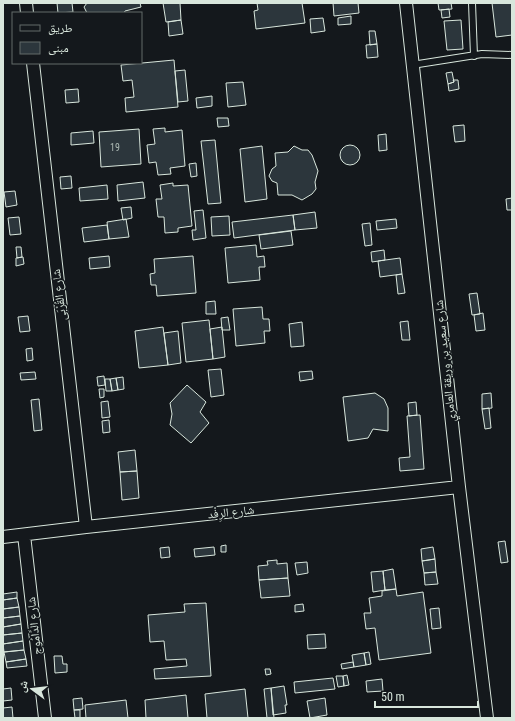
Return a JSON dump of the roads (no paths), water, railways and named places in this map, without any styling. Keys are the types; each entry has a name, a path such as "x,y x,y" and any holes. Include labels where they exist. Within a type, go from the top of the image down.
{"street":[{"name":"شارع سعيد بن وريقة العامري","path":"406,3 487,718"},
{"name":"شارع القُرْبَى","path":"32,64 86,527"},
{"name":"شارع الرِفْد","path":"3,537 460,487"},
{"name":"شارع الدَّامُوج","path":"24,535 45,718"}],"lane":[{"path":"472,3 474,56"},
{"path":"412,65 487,54 512,55"}]}
